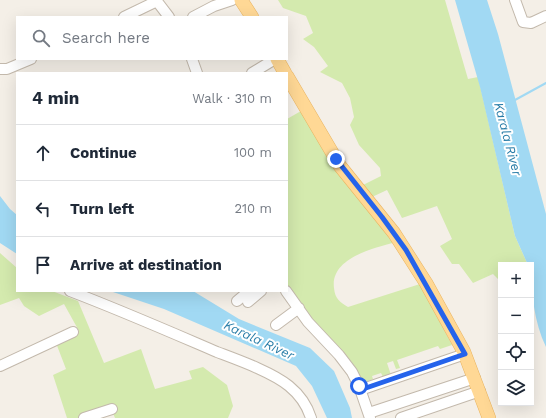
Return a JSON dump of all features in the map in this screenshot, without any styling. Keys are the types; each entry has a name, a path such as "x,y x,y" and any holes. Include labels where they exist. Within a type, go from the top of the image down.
{"main road":[{"path":"241,0 251,16"},
{"path":"277,60 284,72"},
{"path":"288,80 291,93 340,166 382,217 406,250 465,354 489,418"}],"street":[{"path":"195,16 214,6 232,0"},
{"path":"515,0 523,22 531,23 546,16"},
{"path":"126,16 157,1 168,16"},
{"path":"0,69 8,69 29,60"},
{"path":"192,60 197,72"},
{"path":"254,72 274,60"},
{"path":"73,292 235,359 281,381 292,389 304,402 311,418"},
{"path":"237,301 249,292"},
{"path":"248,302 259,292"},
{"path":"287,292 308,322 339,355 352,372 369,416 475,378"},
{"path":"276,325 299,308"},
{"path":"0,366 73,332"},
{"path":"360,390 465,354"},
{"path":"402,418 480,391"},
{"path":"84,418 112,409"}],"green space":[{"path":"278,0 445,0 468,79 478,77 515,236 527,262 498,262 498,279 493,274 473,283 459,264 452,264 440,246 452,239 437,206 402,218 387,190 372,197 363,185 381,176 380,168 359,145 350,125 354,117 350,98 342,83 320,72 328,66 314,47 303,39 313,33 306,16 283,8"},
{"path":"301,111 396,242 366,251 346,262 339,269 335,278 334,288 337,298 348,307 420,284 452,345 440,349 438,346 397,360 400,368 396,369 393,361 387,363 391,375 383,377 381,373 372,376 373,379 361,384 309,320 288,288 288,118"},
{"path":"0,253 16,267 16,292 55,292 78,301 104,363 141,349 155,389 192,379 189,371 203,367 227,385 233,406 228,418 115,418 112,411 85,418 67,418 53,375 66,369 56,343 79,331 64,304 39,316 24,306 19,298 0,305"}],"water":[{"name":"Karala River","path":"455,0 487,0 498,34 546,214 546,347 534,307 534,262 527,262 515,236 480,87"},
{"path":"0,196 16,214 16,253 0,243"},
{"name":"Karala River","path":"113,292 195,292 239,319 310,348 334,371 350,408 352,418 327,418 312,386 296,366 164,309"}],"waterway":[{"path":"515,100 546,83"}],"route":[{"path":"336,159 406,250 465,354 360,390 359,386"}]}
